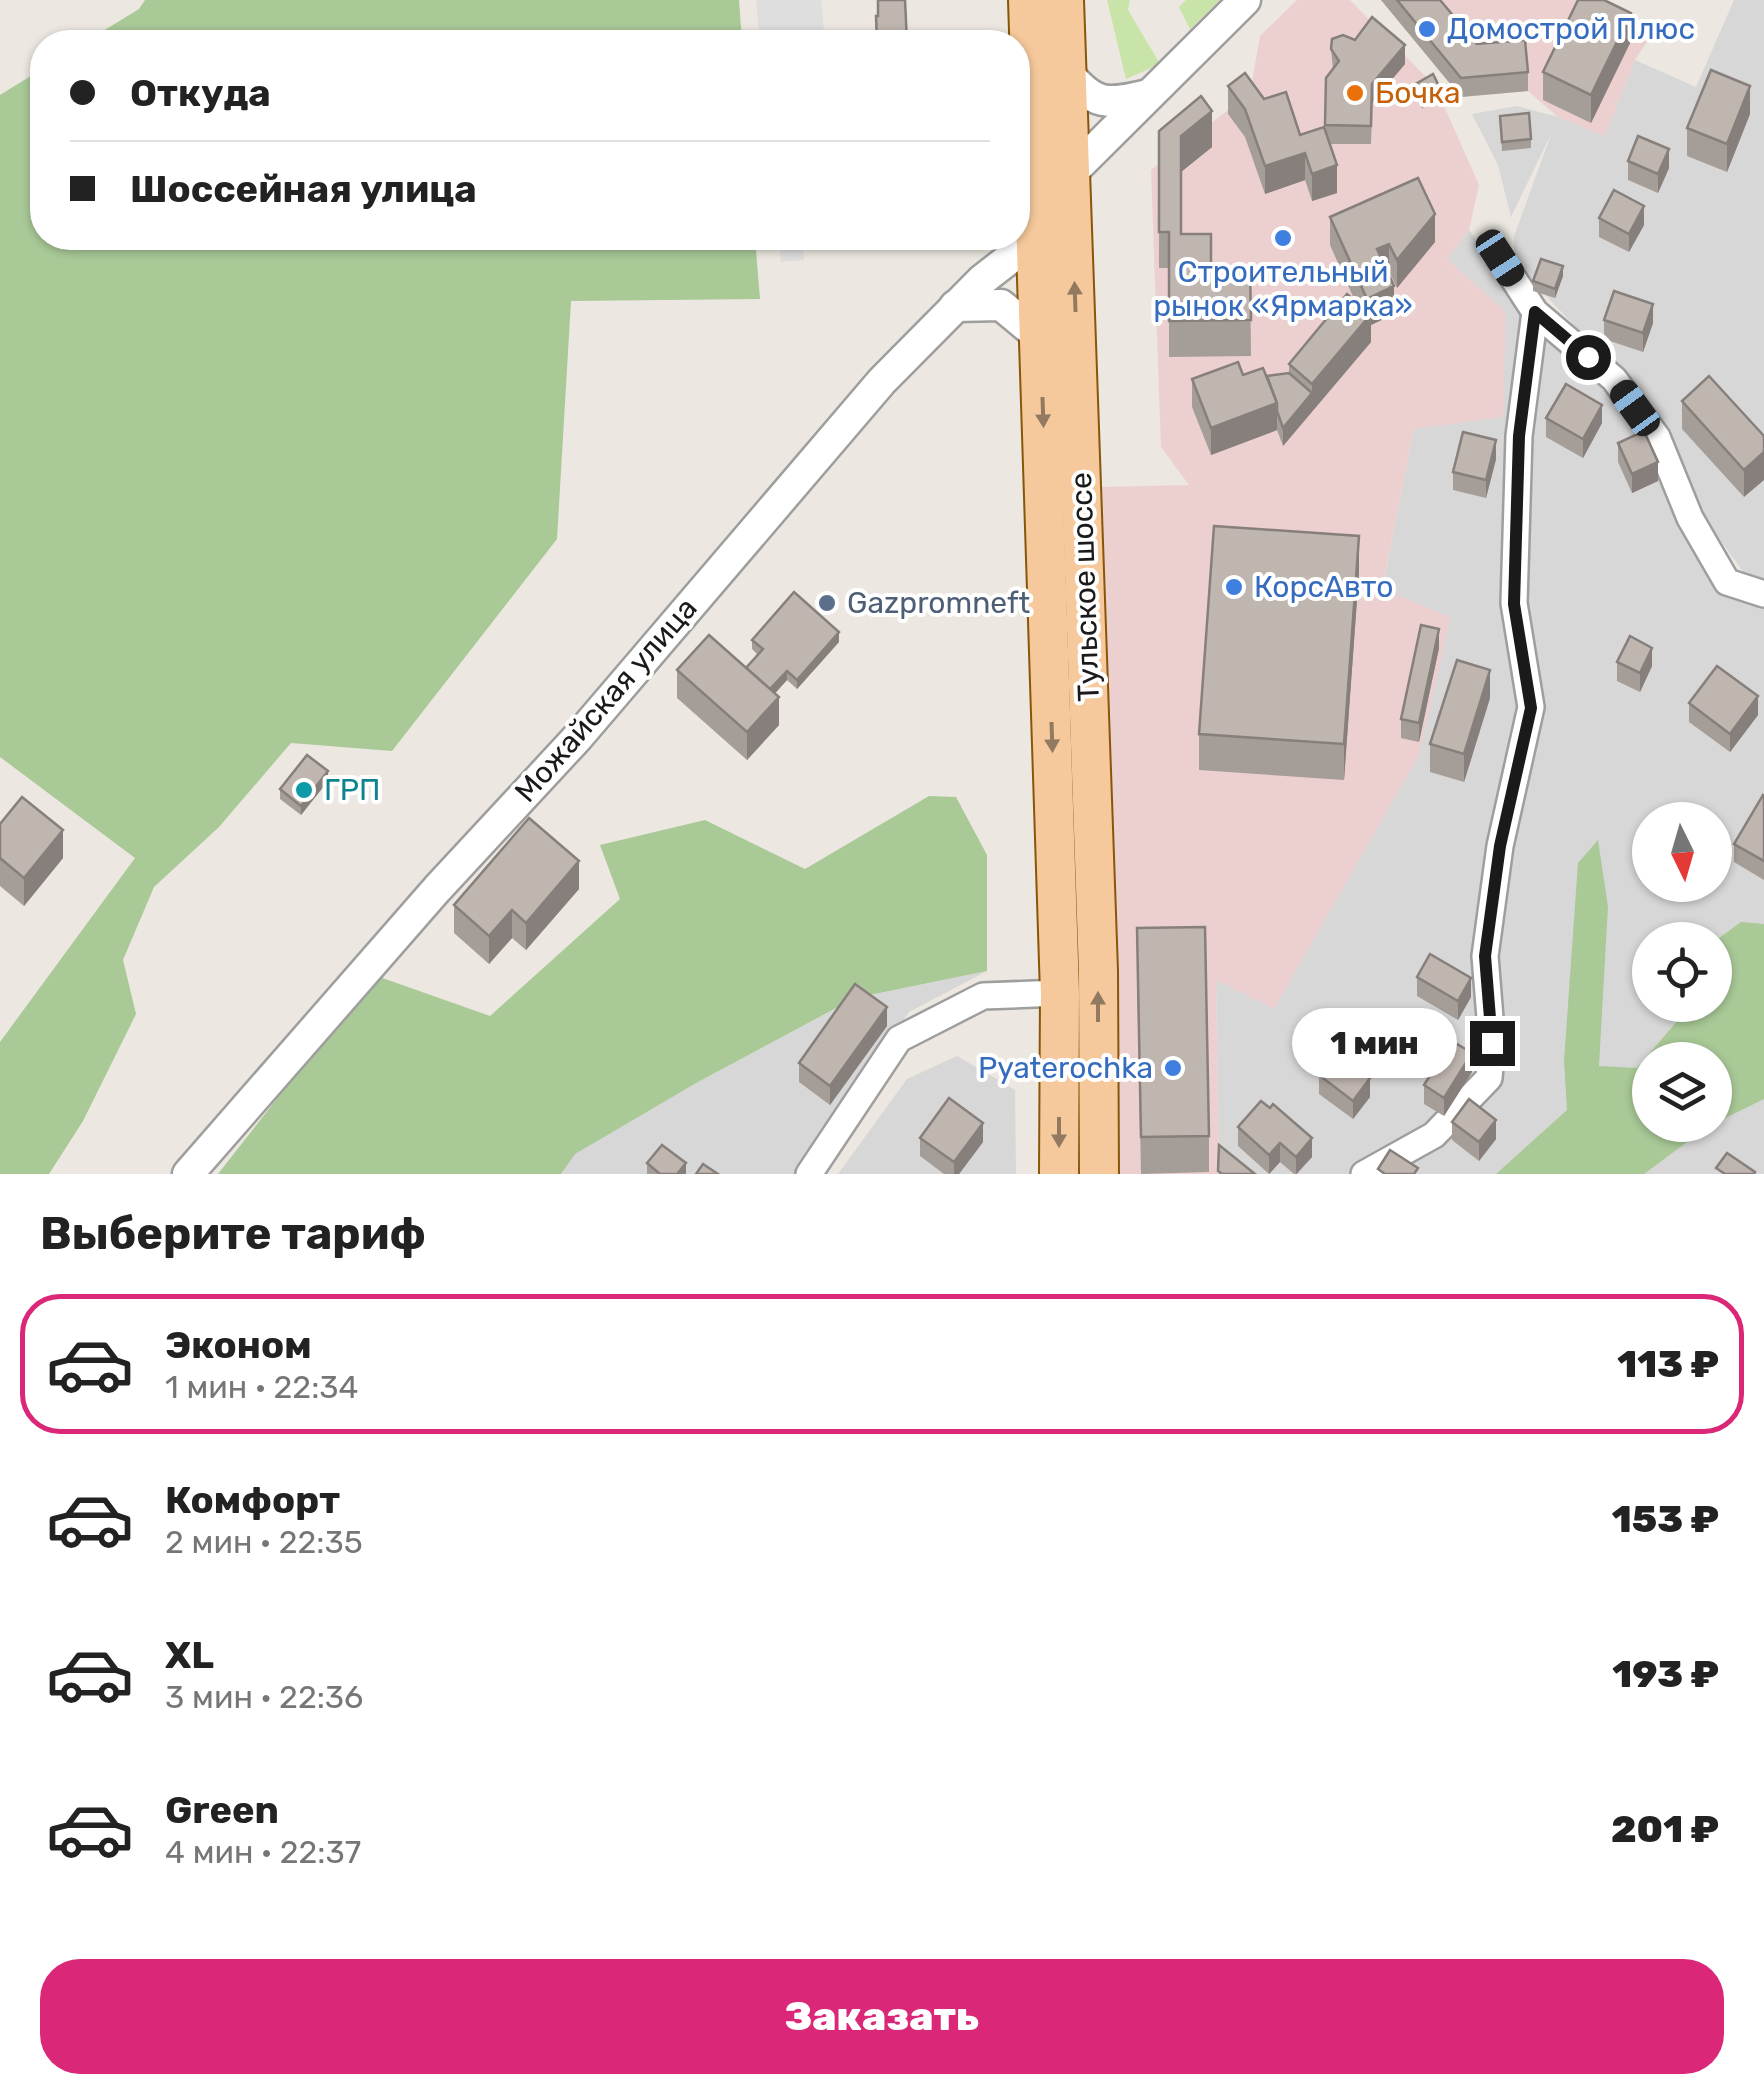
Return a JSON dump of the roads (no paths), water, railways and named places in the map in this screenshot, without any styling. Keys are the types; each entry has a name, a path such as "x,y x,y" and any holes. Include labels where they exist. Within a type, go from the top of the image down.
{"main road":[{"name":"Тульское шоссе","path":"1028,0 1029,30"},
{"name":"Тульское шоссе","path":"1064,0 1098,952 1099,1174"},
{"name":"Тульское шоссе","path":"1030,60 1060,993 1059,1174"}],"street":[{"path":"1071,173 1244,0"},
{"path":"1067,72 1084,93 1098,101 1122,102 1148,95"},
{"name":"Можайская улица","path":"1030,243 1036,238"},
{"name":"Можайская улица","path":"188,1174 437,889 578,737 882,381 982,280 1021,250"},
{"path":"1500,258 1535,312 1614,379 1656,437 1690,518 1727,582 1764,594"},
{"path":"955,306 1001,305 1041,338"},
{"path":"1364,1174 1434,1135 1489,1078 1492,1043 1485,956 1500,846 1531,708 1514,604 1519,436 1535,312"},
{"path":"809,1174 899,1039 982,996 1060,993"}],"place":[{"name":"Домострой Плюс","path":"1427,29"},
{"name":"Бочка","path":"1355,93"},
{"name":"Строительный рынок «Ярмарка»","path":"1283,238"},
{"name":"КорсАвто","path":"1234,587"},
{"name":"Gazpromneft","path":"827,603"},
{"name":"ГРП","path":"304,790"},
{"name":"Pyaterochka","path":"1173,1068"}]}
